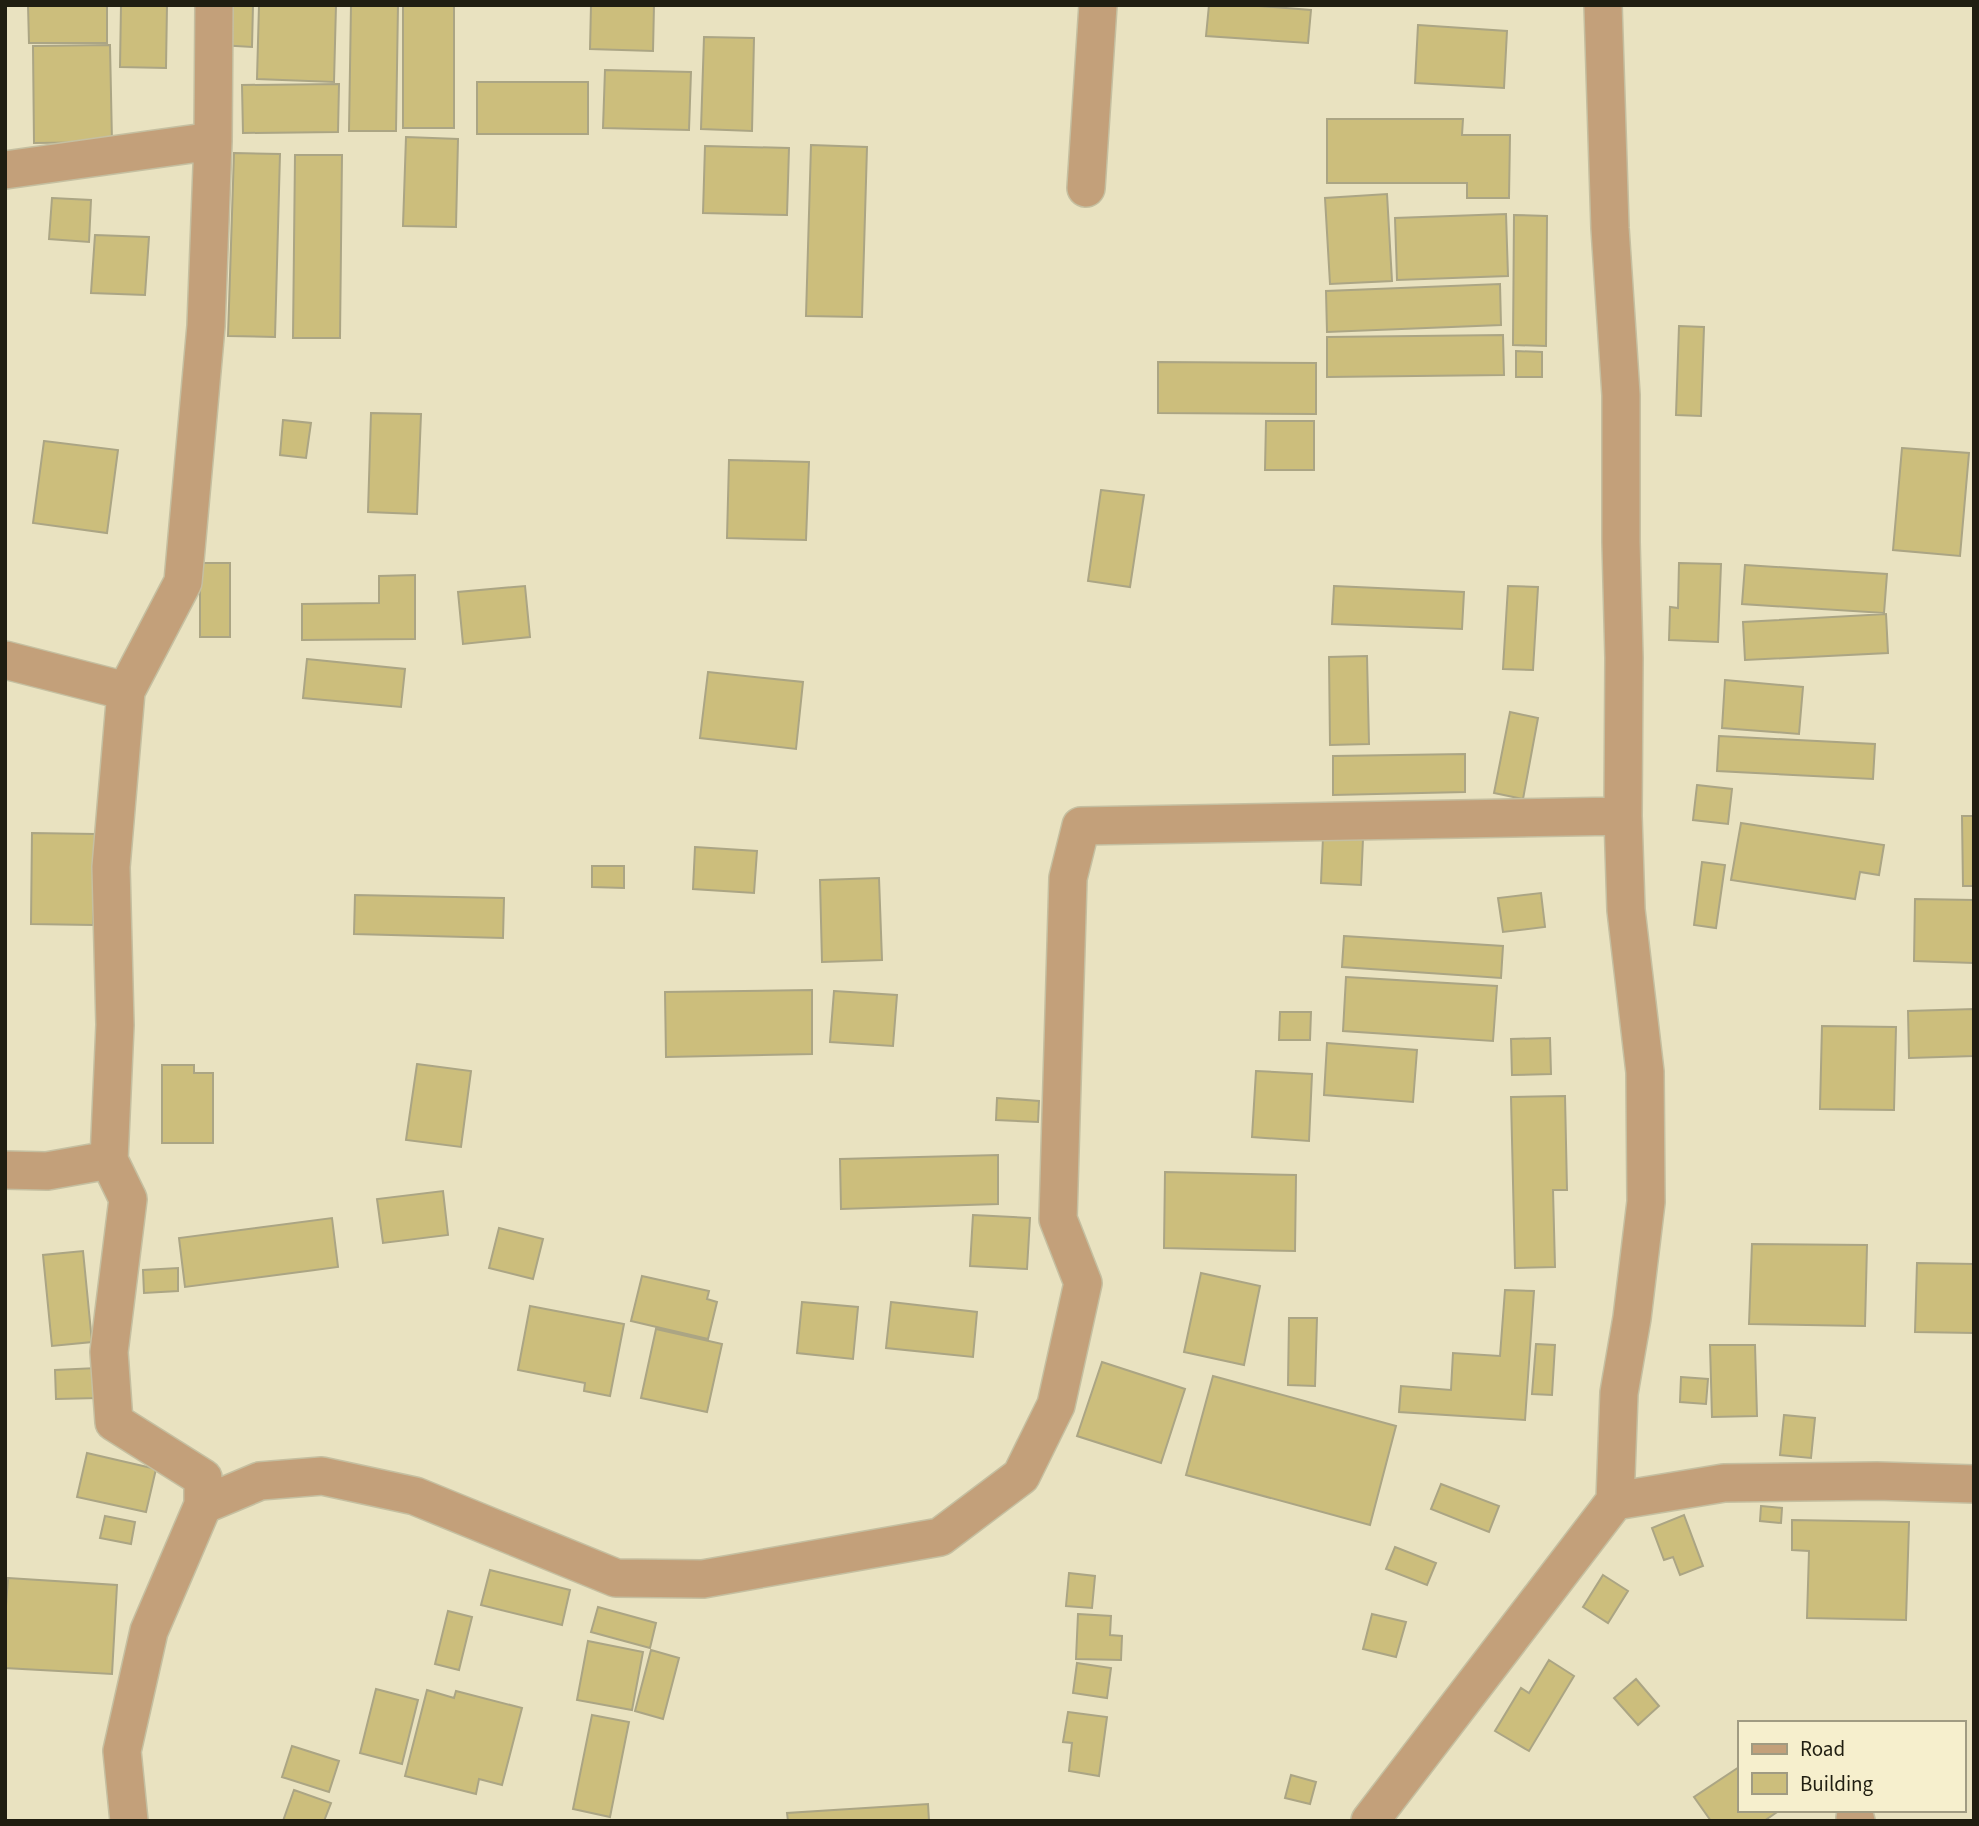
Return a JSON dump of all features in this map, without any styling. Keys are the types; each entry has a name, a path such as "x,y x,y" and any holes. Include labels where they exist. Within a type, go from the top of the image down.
{"street":[{"path":"129,1821 122,1751 149,1631 203,1505 203,1478 114,1422 109,1352 128,1199 109,1160 116,1025 111,867 126,691 183,582 206,326 213,141 214,5"},
{"path":"1086,188 1098,5"},
{"path":"1370,1821 1615,1501 1619,1393 1632,1318 1646,1202 1645,1072 1626,910 1621,395 1610,228 1603,5"},
{"path":"5,170 213,141"},
{"path":"5,660 126,691"},
{"path":"203,1505 260,1481 322,1476 415,1496 616,1578 702,1579 940,1537 1021,1476 1056,1405 1083,1283 1058,1219 1068,878 1080,826 1623,816"},
{"path":"5,1170 47,1171 109,1160"},
{"path":"1615,1501 1724,1483 1877,1480 1974,1484"}],"building":[{"path":"28,5 107,5 107,43 29,43"},
{"path":"121,5 167,5 166,68 120,67"},
{"path":"221,5 253,5 252,47 219,45"},
{"path":"259,5 336,5 334,82 257,79"},
{"path":"351,5 398,5 396,131 349,131"},
{"path":"403,5 454,5 454,128 403,128"},
{"path":"591,5 654,5 653,51 590,49"},
{"path":"1209,5 1311,10 1308,43 1206,36"},
{"path":"1418,25 1507,31 1504,88 1415,83"},
{"path":"704,37 754,38 752,131 701,129"},
{"path":"110,45 112,142 34,143 33,46"},
{"path":"605,70 691,72 689,130 603,128"},
{"path":"477,82 588,82 588,134 477,134"},
{"path":"339,84 338,132 243,133 242,85"},
{"path":"1327,119 1463,119 1462,135 1510,135 1509,198 1467,198 1467,183 1327,183"},
{"path":"406,137 458,139 456,227 403,226"},
{"path":"811,145 867,147 862,317 806,316"},
{"path":"705,146 789,148 787,215 703,213"},
{"path":"234,153 280,154 275,337 228,336"},
{"path":"295,155 342,155 340,338 293,338"},
{"path":"1387,194 1392,281 1330,284 1325,198"},
{"path":"52,198 91,200 89,242 49,239"},
{"path":"1506,214 1508,276 1397,280 1395,218"},
{"path":"1514,215 1547,216 1546,346 1513,345"},
{"path":"95,235 149,237 145,295 91,293"},
{"path":"1500,284 1501,325 1327,332 1326,291"},
{"path":"1679,326 1704,327 1701,416 1676,415"},
{"path":"1503,335 1504,375 1327,377 1327,337"},
{"path":"1516,351 1542,352 1542,377 1516,377"},
{"path":"1158,362 1316,363 1316,414 1158,413"},
{"path":"371,413 421,414 417,514 368,512"},
{"path":"283,420 311,423 306,458 280,455"},
{"path":"1266,421 1314,421 1314,470 1265,470"},
{"path":"44,441 118,450 107,533 33,523"},
{"path":"1902,448 1969,453 1960,556 1893,550"},
{"path":"729,460 809,462 806,540 727,538"},
{"path":"1101,490 1144,495 1130,587 1088,581"},
{"path":"200,563 230,563 230,637 200,637"},
{"path":"1679,563 1721,564 1718,642 1669,640 1670,607 1678,608"},
{"path":"1745,565 1887,574 1884,613 1742,604"},
{"path":"415,575 415,639 302,640 302,604 379,603 379,576"},
{"path":"525,586 530,637 463,644 458,592"},
{"path":"1334,586 1464,592 1462,629 1332,624"},
{"path":"1508,586 1538,587 1533,670 1503,669"},
{"path":"1886,614 1888,653 1745,660 1743,622"},
{"path":"1367,656 1369,744 1330,745 1329,657"},
{"path":"307,659 405,669 401,707 303,698"},
{"path":"708,672 803,682 796,749 700,738"},
{"path":"1725,680 1803,687 1799,734 1722,728"},
{"path":"1510,712 1538,718 1523,799 1494,793"},
{"path":"1719,736 1875,744 1873,779 1717,771"},
{"path":"1465,754 1465,792 1333,795 1333,756"},
{"path":"1697,785 1732,789 1728,824 1693,820"},
{"path":"1962,816 1974,816 1974,886 1963,886"},
{"path":"1741,823 1884,845 1879,875 1860,872 1855,899 1731,880"},
{"path":"32,833 95,834 93,925 31,924"},
{"path":"1323,837 1363,839 1361,885 1321,883"},
{"path":"695,847 757,851 754,893 693,889"},
{"path":"1702,862 1725,865 1716,928 1694,925"},
{"path":"592,866 624,866 624,888 592,887"},
{"path":"879,878 882,960 822,962 820,880"},
{"path":"1541,893 1545,927 1503,932 1498,898"},
{"path":"355,895 504,898 503,938 354,934"},
{"path":"1915,899 1974,900 1974,963 1914,961"},
{"path":"1344,936 1503,946 1501,978 1342,967"},
{"path":"1346,977 1497,986 1493,1041 1343,1031"},
{"path":"812,990 812,1054 666,1057 665,992"},
{"path":"834,991 897,995 893,1046 830,1042"},
{"path":"1974,1009 1974,1056 1909,1058 1908,1011"},
{"path":"1280,1012 1311,1012 1310,1040 1279,1040"},
{"path":"1822,1026 1896,1027 1894,1110 1820,1109"},
{"path":"1550,1038 1551,1074 1512,1075 1511,1039"},
{"path":"1327,1043 1417,1050 1413,1102 1324,1095"},
{"path":"417,1064 471,1071 461,1147 406,1140"},
{"path":"162,1065 194,1065 194,1073 213,1073 213,1143 162,1143"},
{"path":"1256,1071 1312,1074 1309,1141 1252,1137"},
{"path":"1565,1096 1567,1190 1553,1190 1555,1267 1515,1268 1511,1097"},
{"path":"997,1098 1039,1101 1038,1122 996,1120"},
{"path":"998,1155 998,1204 841,1209 840,1159"},
{"path":"1165,1172 1296,1175 1295,1251 1164,1248"},
{"path":"443,1191 448,1235 383,1243 377,1199"},
{"path":"973,1215 1030,1218 1027,1269 970,1266"},
{"path":"332,1218 338,1267 185,1287 179,1238"},
{"path":"499,1228 543,1239 533,1279 489,1268"},
{"path":"1752,1244 1867,1245 1865,1326 1749,1324"},
{"path":"83,1251 92,1342 52,1346 43,1255"},
{"path":"1917,1263 1974,1264 1974,1333 1915,1332"},
{"path":"178,1268 178,1291 144,1293 143,1270"},
{"path":"1201,1273 1260,1286 1244,1365 1184,1352"},
{"path":"642,1276 709,1291 707,1299 717,1302 708,1339 631,1321"},
{"path":"1505,1290 1534,1291 1525,1420 1399,1412 1401,1386 1451,1390 1453,1353 1500,1356"},
{"path":"802,1302 858,1307 853,1359 797,1353"},
{"path":"891,1302 977,1312 973,1357 886,1348"},
{"path":"530,1306 624,1324 610,1396 584,1391 585,1383 518,1370"},
{"path":"1289,1318 1317,1318 1315,1386 1288,1385"},
{"path":"656,1329 722,1344 707,1412 641,1398"},
{"path":"1536,1344 1555,1345 1552,1395 1532,1394"},
{"path":"1710,1345 1755,1345 1757,1416 1712,1417"},
{"path":"1102,1362 1185,1389 1161,1463 1077,1436"},
{"path":"97,1368 98,1398 56,1399 55,1370"},
{"path":"1213,1376 1396,1426 1370,1525 1186,1475"},
{"path":"1681,1377 1708,1379 1706,1404 1680,1402"},
{"path":"1784,1415 1815,1418 1811,1458 1780,1455"},
{"path":"87,1453 156,1469 146,1512 77,1497"},
{"path":"1441,1484 1499,1506 1489,1532 1431,1509"},
{"path":"1761,1506 1782,1508 1781,1523 1760,1521"},
{"path":"1684,1515 1703,1566 1680,1575 1673,1557 1664,1560 1652,1528"},
{"path":"105,1516 135,1522 131,1544 100,1538"},
{"path":"1792,1520 1909,1522 1906,1620 1807,1618 1809,1551 1792,1550"},
{"path":"1395,1547 1436,1563 1427,1585 1386,1569"},
{"path":"490,1570 570,1590 562,1625 481,1605"},
{"path":"1069,1573 1095,1576 1092,1608 1066,1606"},
{"path":"1603,1575 1628,1591 1608,1623 1583,1607"},
{"path":"8,1578 117,1585 112,1674 5,1668"},
{"path":"598,1607 656,1623 650,1648 591,1632"},
{"path":"448,1611 472,1617 459,1670 435,1664"},
{"path":"1078,1614 1111,1616 1110,1635 1122,1636 1121,1660 1076,1659"},
{"path":"1372,1614 1406,1622 1396,1657 1363,1649"},
{"path":"588,1641 643,1652 632,1710 577,1700"},
{"path":"651,1650 679,1658 663,1719 635,1711"},
{"path":"1549,1660 1574,1676 1529,1751 1495,1731 1521,1688 1529,1693"},
{"path":"1077,1663 1111,1668 1107,1698 1073,1693"},
{"path":"1636,1679 1659,1706 1638,1725 1614,1698"},
{"path":"376,1689 418,1700 402,1764 360,1753"},
{"path":"427,1690 454,1698 456,1691 522,1708 502,1785 479,1779 476,1794 405,1776"},
{"path":"1068,1712 1107,1717 1099,1776 1069,1771 1072,1743 1063,1742"},
{"path":"592,1715 629,1722 610,1817 573,1809"},
{"path":"292,1746 339,1761 329,1792 282,1777"},
{"path":"1738,1768 1738,1812 1777,1812 1764,1821 1711,1821 1694,1797"},
{"path":"1291,1775 1316,1782 1310,1804 1285,1798"},
{"path":"294,1790 331,1803 324,1821 283,1821"},
{"path":"928,1804 929,1821 788,1821 787,1813"}]}
